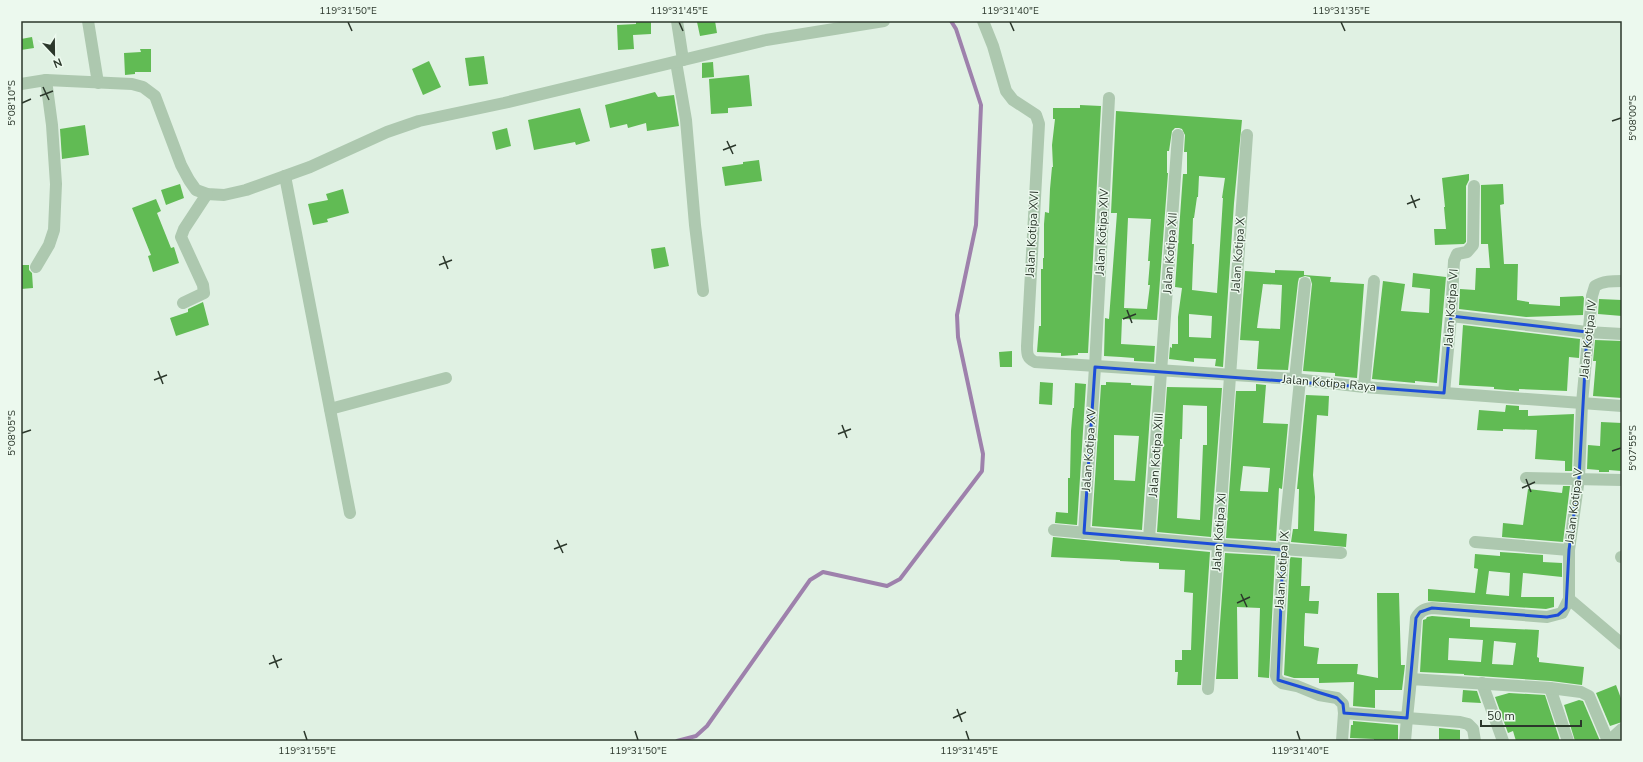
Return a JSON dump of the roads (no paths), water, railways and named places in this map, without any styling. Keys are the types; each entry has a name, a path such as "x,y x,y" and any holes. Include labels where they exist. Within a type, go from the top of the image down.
{"street":[{"path":"88,21 98,83"},
{"path":"676,21 695,225 703,291"},
{"path":"21,84 46,80 132,84 143,87 155,96 181,165 196,190 206,194 224,195 239,192 310,167 387,132 419,121 504,103 766,40 884,21"},
{"name":"Jalan Kotipa XVI","path":"983,21 993,46 1009,97 1036,115 1039,124 1027,346 1028,357 1035,362"},
{"path":"36,267 49,245 54,230 56,184 52,125 46,80"},
{"name":"Jalan Kotipa XIV","path":"1095,366 1109,98"},
{"name":"Jalan Kotipa X","path":"1230,376 1247,135"},
{"name":"Jalan Kotipa XII","path":"1162,370 1178,136"},
{"path":"285,176 350,513"},
{"name":"Jalan Kotipa VI","path":"1444,392 1451,316 1454,258 1459,252 1467,252 1472,245 1474,186"},
{"path":"183,303 204,293 203,285 181,237 184,229 206,194"},
{"path":"1364,387 1374,281"},
{"name":"Jalan Kotipa IV","path":"1582,403 1593,291 1595,286 1605,282 1622,281"},
{"name":"Jalan Kotipa IX","path":"1305,283 1283,550 1276,676 1282,683 1337,698 1343,704 1344,713"},
{"path":"1451,316 1588,332 1622,334"},
{"name":"Jalan Kotipa Raya","path":"1035,362 1297,380 1364,387 1622,406"},
{"name":"Jalan Kotipa XV","path":"1084,532 1095,366"},
{"name":"Jalan Kotipa XIII","path":"1149,539 1162,370"},
{"name":"Jalan Kotipa XI","path":"1208,688 1230,376"},
{"path":"330,409 446,378"},
{"name":"Jalan Kotipa V","path":"1567,604 1569,550 1579,478 1582,403"},
{"path":"1526,478 1622,480"},
{"path":"1054,530 1219,545 1341,553"},
{"path":"1475,542 1569,550"},
{"path":"1405,741 1416,618 1420,612 1426,609 1432,608 1547,617 1558,615 1567,604 1622,644"},
{"path":"1411,679 1550,688 1586,693 1592,702 1608,741 1622,729"},
{"path":"1482,683 1504,741"},
{"path":"1550,688 1568,741"},
{"path":"1342,741 1344,713 1460,722 1468,724 1473,729 1475,741"}],"waterway":[{"path":"677,741 696,736 707,726 810,580 823,572 887,586 900,579 982,471 983,454 958,337 957,315 976,225 981,105 956,29 951,21"}]}
